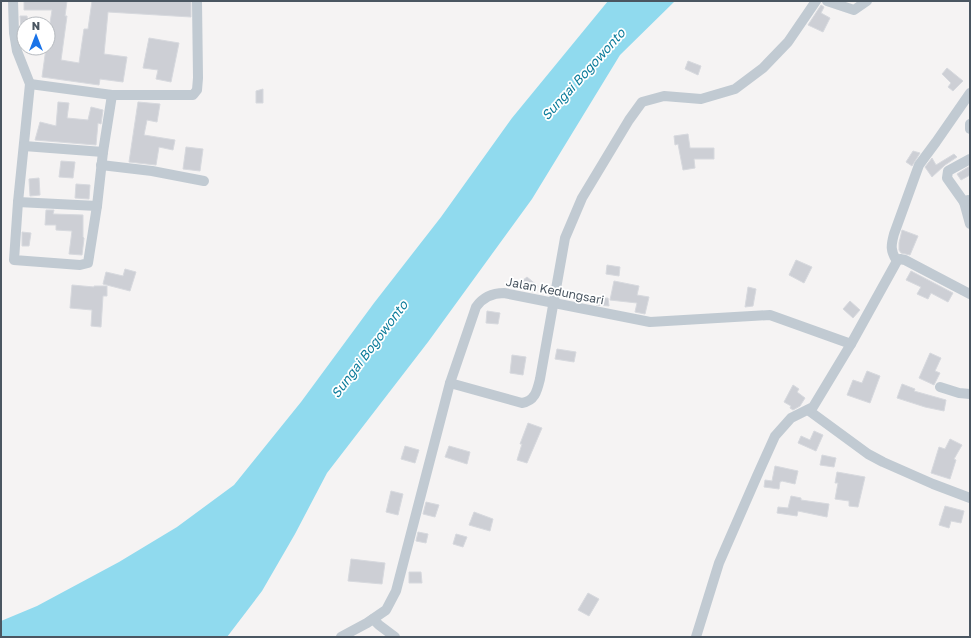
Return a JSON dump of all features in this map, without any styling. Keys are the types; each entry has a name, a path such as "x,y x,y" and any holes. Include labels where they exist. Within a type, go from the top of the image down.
{"street":[{"path":"13,1 14,33 17,51 30,84 18,202 14,260 85,265 89,261 101,165 112,95"},
{"path":"30,84 112,95 189,96 196,93 198,78 197,1"},
{"path":"450,383 522,403 528,402 533,398 538,388 540,379 566,238 582,198 629,120 642,102 664,96 701,99 735,89 763,68 788,42 816,1"},
{"path":"826,1 854,10 867,1"},
{"path":"898,260 891,250 894,234 919,165 970,93"},
{"path":"970,124 970,129"},
{"path":"24,146 103,152"},
{"path":"970,159 948,171 947,176 948,180 967,200 970,224"},
{"path":"101,165 204,181"},
{"path":"18,202 97,206"},
{"path":"898,260 905,260 970,293"},
{"path":"696,637 719,563 776,436 791,418 813,407 851,344 898,260"},
{"name":"Jalan Kedungsari","path":"341,637 386,610 396,591 450,383 476,307 479,303 493,294 504,293 650,322 770,315 847,344 851,344"},
{"path":"940,387 970,394"},
{"path":"808,410 878,460 901,471 970,498"},
{"path":"373,619 378,625 396,637"}],"water":[{"name":"Sungai Bogowonto","path":"608,1 675,1 620,55 532,199 428,342 327,473 295,534 262,591 227,637 1,637 1,621 37,606 119,562 177,527 234,485 301,402 374,303 441,217 512,118"}],"building":[{"path":"24,1 67,1 65,16 67,16 61,60 79,63 84,29 88,29 92,1 191,1 191,17 108,12 104,54 127,57 123,82 100,79 99,85 42,77 45,56 56,56 56,16 51,16 52,10 24,10"},
{"path":"821,5 824,7 821,13 830,18 823,32 808,25"},
{"path":"149,38 179,43 171,82 156,79 158,70 143,68"},
{"path":"688,61 701,66 698,75 685,69"},
{"path":"947,68 963,81 953,91 948,87 951,83 942,74"},
{"path":"263,89 263,103 256,103 256,91"},
{"path":"58,102 69,103 67,118 88,120 91,107 103,110 101,124 98,123 96,145 35,140 40,122 56,126"},
{"path":"138,102 160,104 157,122 147,120 144,135 175,140 173,150 159,147 156,165 129,162"},
{"path":"688,134 690,148 714,148 714,159 694,159 695,168 683,170 678,144 675,145 674,136"},
{"path":"186,147 203,149 200,171 183,169"},
{"path":"913,151 920,153 912,166 906,162"},
{"path":"954,154 957,157 945,165 932,177 925,167 932,158 936,165"},
{"path":"61,161 75,162 73,178 59,177"},
{"path":"970,166 970,175 961,180 957,174"},
{"path":"39,178 40,195 30,196 29,179"},
{"path":"76,184 90,185 89,199 75,198"},
{"path":"46,210 54,210 53,214 83,215 84,238 82,255 69,254 72,231 56,230 56,225 45,225"},
{"path":"902,230 918,236 910,255 901,253 899,250"},
{"path":"22,232 31,233 29,246 22,246"},
{"path":"796,260 812,267 804,283 789,275"},
{"path":"607,265 620,267 619,276 606,274"},
{"path":"125,269 136,272 130,291 103,284 106,272 123,276"},
{"path":"911,271 953,293 948,302 931,293 928,299 917,294 921,287 906,280"},
{"path":"527,277 538,286 534,292 519,289 518,284"},
{"path":"614,281 639,286 637,295 649,297 645,314 635,312 637,303 610,300"},
{"path":"72,285 94,287 107,286 107,296 103,296 101,327 91,326 92,310 70,308"},
{"path":"748,287 756,289 753,306 745,307"},
{"path":"596,298 608,298 609,306 596,305"},
{"path":"850,301 860,310 853,318 843,309"},
{"path":"487,311 500,313 498,324 486,323"},
{"path":"557,349 576,352 574,362 555,359"},
{"path":"930,353 941,358 935,371 940,373 934,385 919,378"},
{"path":"512,355 526,357 523,375 510,373"},
{"path":"867,371 880,376 870,403 847,395 853,380 862,383"},
{"path":"902,384 915,389 914,391 946,400 944,411 925,407 897,398"},
{"path":"793,385 799,389 797,392 805,398 800,406 793,410 790,408 791,406 784,402"},
{"path":"528,423 542,428 527,463 517,460 522,444 520,444"},
{"path":"814,431 823,435 816,451 798,443 801,436 810,440"},
{"path":"950,439 962,445 954,459 956,460 950,479 931,473 939,447 945,449"},
{"path":"405,446 419,450 415,463 401,459"},
{"path":"449,446 470,452 467,464 445,457"},
{"path":"822,455 836,458 834,467 820,465"},
{"path":"775,466 798,471 795,484 782,481 780,482 779,489 764,487 765,480 772,481"},
{"path":"837,472 865,477 858,507 849,506 849,501 835,499 838,483 835,483"},
{"path":"391,491 403,494 398,515 386,512"},
{"path":"791,496 801,498 801,500 829,504 827,517 798,511 797,516 777,513 778,507 788,508"},
{"path":"426,502 439,505 435,517 423,514"},
{"path":"945,506 964,511 961,523 951,521 949,528 939,525"},
{"path":"474,512 493,519 490,531 469,525"},
{"path":"418,532 428,534 426,543 416,541"},
{"path":"456,534 467,537 463,547 453,544"},
{"path":"351,559 385,563 382,584 348,581"},
{"path":"409,572 421,572 422,583 409,583"},
{"path":"588,593 599,599 589,616 578,610"}]}
